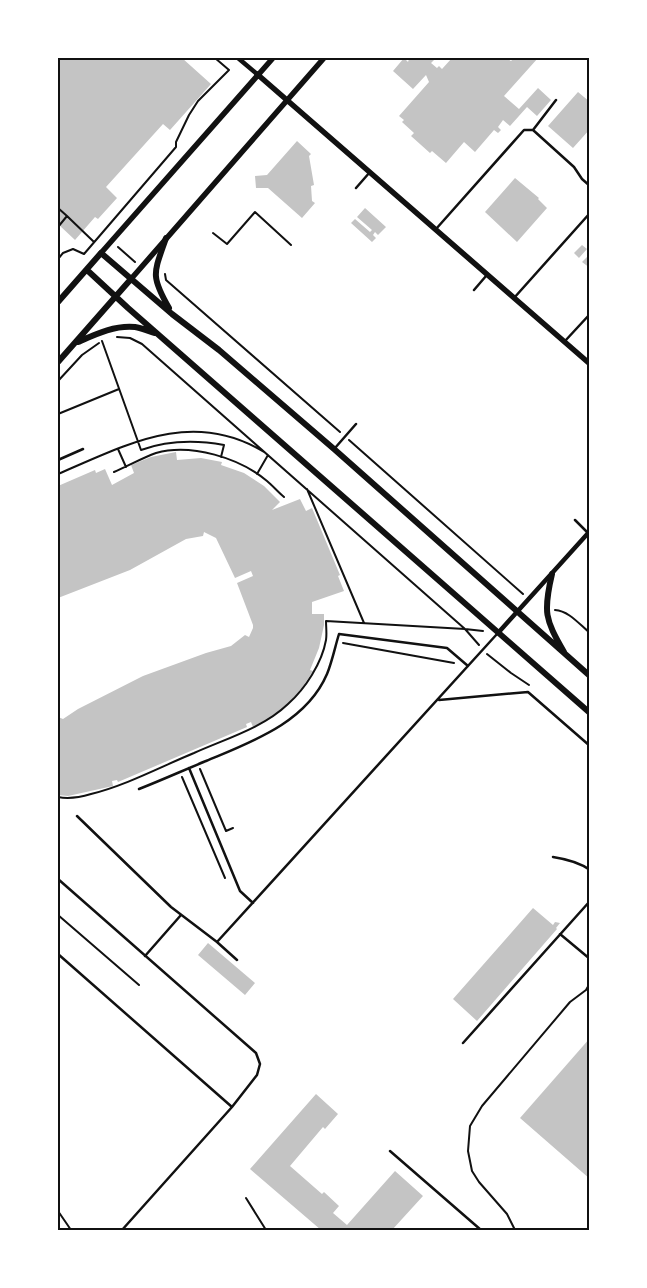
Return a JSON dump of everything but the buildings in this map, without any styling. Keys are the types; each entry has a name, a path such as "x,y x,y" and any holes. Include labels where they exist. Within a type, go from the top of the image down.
{"main road":[{"path":"166,238 156,267 156,275 157,286 172,314"},
{"path":"58,302 101,253 172,314 219,350 334,449 590,676"},
{"path":"87,270 590,713"},
{"path":"58,362 131,279"},
{"path":"74,343 116,328 136,327 157,333"},
{"path":"552,574 546,609 550,627 568,657"}],"street":[{"path":"238,58 590,364"},
{"path":"101,253 273,58"},
{"path":"131,279 324,58"},
{"path":"498,633 589,533"}],"lane":[{"path":"533,130 556,100"},
{"path":"435,229 524,130 533,130 574,167 582,179 590,186"},
{"path":"356,188 370,172"},
{"path":"514,298 590,214"},
{"path":"474,290 487,274"},
{"path":"564,342 590,314"},
{"path":"334,449 356,424"},
{"path":"58,460 83,449"},
{"path":"575,520 589,533"},
{"path":"217,942 498,633"},
{"path":"140,789 250,743 275,730 296,714 313,696 326,675 339,634 447,648 468,666"},
{"path":"438,700 528,692 590,746"},
{"path":"189,768 240,891 252,903"},
{"path":"77,816 171,907 217,942 237,960"},
{"path":"553,857 566,859 590,870"},
{"path":"58,879 256,1052 260,1064 257,1075 232,1107 122,1230"},
{"path":"463,1043 590,901"},
{"path":"145,956 181,915"},
{"path":"560,934 590,959"},
{"path":"58,954 232,1107"},
{"path":"390,1151 481,1230"}],"path":[{"path":"58,260 63,252 74,249 84,254 176,147 176,142 198,101 229,70 215,58"},
{"path":"58,208 94,242"},
{"path":"213,233 227,244 255,212 291,245"},
{"path":"58,226 66,216"},
{"path":"116,337 130,338 142,344 465,629 483,650 532,687"},
{"path":"58,381 82,355 102,341 109,339"},
{"path":"102,341 141,450 176,442 200,441 224,445 221,457"},
{"path":"58,414 119,389"},
{"path":"58,474 137,440 173,433 200,432 221,435 249,444 268,455"},
{"path":"118,449 126,467"},
{"path":"114,472 156,453 176,450 200,450 247,467 266,480 284,497"},
{"path":"257,474 268,455"},
{"path":"306,489 364,623"},
{"path":"58,797 65,798 99,792 116,786 269,718 287,705 303,688 315,670 326,640 326,621 465,629 498,633"},
{"path":"326,640 468,666"},
{"path":"193,753 226,831 233,828"},
{"path":"175,761 225,878"},
{"path":"58,915 139,986"},
{"path":"515,1230 507,1214 479,1182 472,1171 468,1151 470,1126 482,1106 570,1002 586,990 590,983"},
{"path":"246,1198 266,1230"},
{"path":"58,1211 71,1230"}]}
